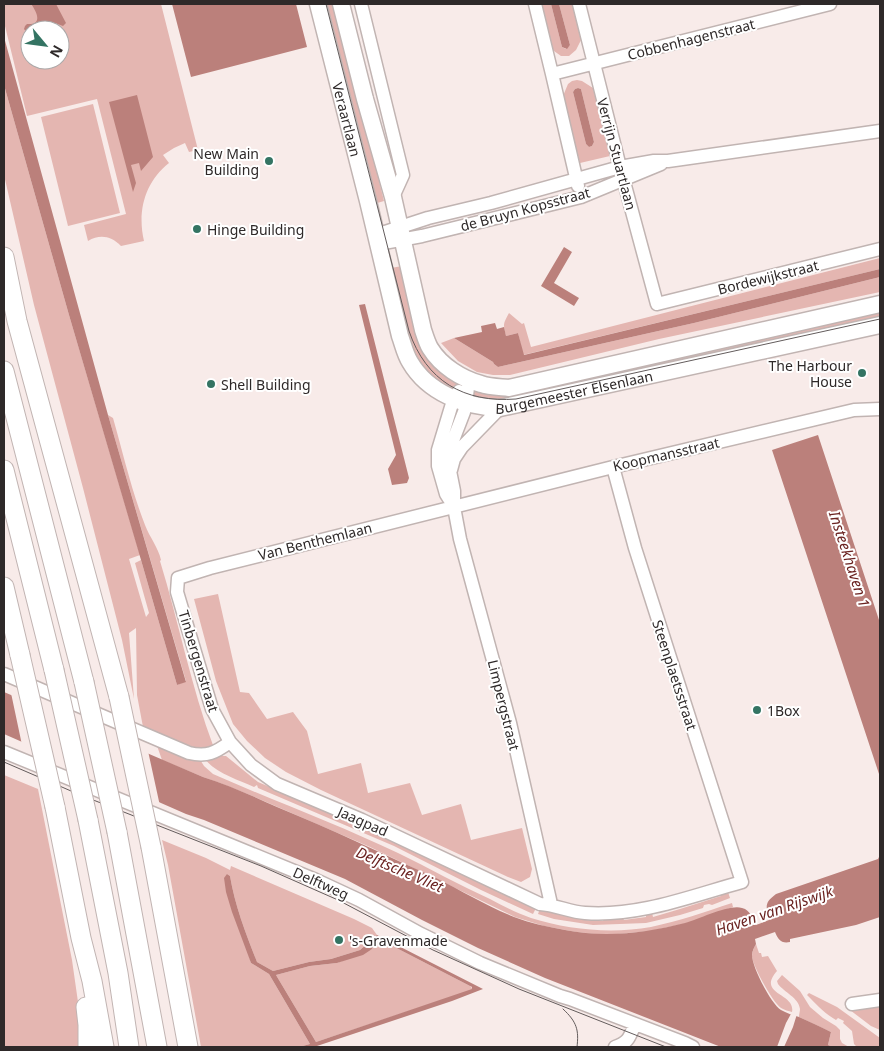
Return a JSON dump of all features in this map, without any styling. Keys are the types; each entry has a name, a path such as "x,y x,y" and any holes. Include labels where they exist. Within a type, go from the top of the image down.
{"highway":[{"path":"4,257 17,321 119,697 151,847 188,1047"},
{"path":"4,285 17,321"},
{"path":"4,371 84,682 117,832 157,1047"},
{"path":"4,470 54,670 88,820 118,973 129,1047"},
{"path":"4,587 55,807 104,1047"},
{"path":"81,938 82,983 88,1025 88,1047"}],"main road":[{"name":"Veraartlaan","path":"318,4 377,240"},
{"name":"Veraartlaan","path":"341,4 401,234"},
{"name":"Burgemeester Elsenlaan","path":"401,234 423,330 430,347 438,359 450,370 481,384 509,388 880,304"},
{"name":"Burgemeester Elsenlaan","path":"377,240 400,336 409,361 424,380 435,388 460,401 488,407 500,408 880,325"}],"street":[{"path":"361,4 403,174 392,198"},
{"path":"534,4 581,197"},
{"name":"Verrijn Stuartlaan","path":"579,4 657,304"},
{"name":"Cobbenhagenstraat","path":"552,74 830,4"},
{"name":"de Bruyn Kopsstraat","path":"401,234 428,218 491,203 620,167 654,160 668,161 880,131"},
{"name":"de Bruyn Kopsstraat","path":"377,240 401,234 425,235 581,197 668,161"},
{"name":"Bordewijkstraat","path":"657,304 880,249"},
{"name":"Limpergstraat","path":"469,380 459,391 464,412 447,456 454,491 454,506 463,548 510,724 551,904"},
{"name":"Limpergstraat","path":"454,506 446,494 438,466 438,450 451,407 460,401"},
{"name":"Limpergstraat","path":"451,472 454,459 462,447 500,408"},
{"name":"Koopmansstraat","path":"454,506 854,410 880,409"},
{"name":"Steenplaetsstraat","path":"613,467 635,548 742,882"},
{"name":"Van Benthemlaan","path":"178,578 454,506"},
{"name":"Tinbergenstraat","path":"178,578 177,592 212,709 230,742"},
{"path":"4,674 189,753 200,756 213,753 230,742"},
{"name":"Jaagpad","path":"230,742 251,766 277,784 362,820 540,904 551,904 583,913 620,913 659,906 742,882"},
{"name":"Delftweg","path":"4,752 316,880 359,900 421,934 521,981 692,1047"},
{"path":"852,1004 880,1000"},
{"path":"614,1047 624,1044 634,1024"}],"shaded area":[{"path":"4,4 161,4 198,150 189,152 185,143 163,155 169,163 154,179 145,198 142,219 144,241 121,246 105,237 97,237 88,241 84,225 126,214 97,99 27,116 4,22"},
{"path":"324,4 335,4 384,201 374,204"},
{"path":"540,4 551,4 562,47 566,49 570,45 559,4 572,4 581,40 576,50 569,56 561,56 552,51"},
{"path":"572,81 582,81 593,88 610,156 580,163 563,96 568,84","holes":["575,89 581,89 594,142 589,147 586,144 573,92"]},
{"path":"4,85 140,555 129,559 146,617 149,613 135,563 141,560 177,685 186,681 108,415 113,418 140,512 160,555 160,561 192,678 214,748 201,750 143,727 137,695 136,628 129,633 134,699 122,640 34,305 4,175"},
{"path":"93,104 120,213 68,226 41,117"},
{"path":"880,258 880,269 523,355 518,333 506,336 504,329 509,313 522,324 524,323 531,347"},
{"path":"402,266 416,322 456,382 452,391 444,389 421,365 411,349 391,268"},
{"path":"880,277 880,292 659,339 510,375 493,375 477,372 458,361 441,343 454,338 498,367 694,323"},
{"path":"880,307 880,322 518,401 478,402 471,395 472,391 476,389"},
{"path":"218,594 240,692 249,693 267,719 293,712 307,731 318,774 361,763 368,793 410,783 422,815 461,804 471,840 522,828 532,869 530,877 521,882 508,877 321,790 286,772 265,758 233,724 216,681 194,599"},
{"path":"156,743 199,758 204,766 213,774 375,842 510,909 545,922 591,930 636,929 672,922 732,903 733,907 688,923 650,931 606,935 544,926 515,917 370,847 250,795 162,760"},
{"path":"226,756 258,782 422,852 537,906 533,914 394,846 258,788 257,785 254,787 228,776 209,764 205,759"},
{"path":"4,775 38,789 72,960 78,1002 80,1047 4,1047"},
{"path":"162,840 230,870 231,866 372,928 377,935 360,950 331,959 309,962 273,971 257,962 238,909 230,876 227,874 251,963 269,974 310,1044 299,1047 201,1047"},
{"path":"728,892 730,898 712,905 704,905 703,908 646,923 593,925 554,919 538,914 541,906 574,918 586,920 603,921 604,918 623,918 624,920 646,917 646,915 652,913 653,917 721,896 721,893"},
{"path":"379,939 470,986 472,990 316,1042 276,975 310,966 337,963 372,949"},
{"path":"756,944 762,957 768,956 777,971 771,985 792,1006 792,1012 782,1009 777,1005 755,967 752,956"},
{"path":"782,975 800,991 810,1007 840,1030 842,1043 849,1047 833,1047 828,1045 831,1032 799,1017 799,1005 778,984 777,981"},
{"path":"809,993 837,1007 880,1038 880,1047 857,1047 854,1044 852,1031 843,1023 844,1021 838,1018 836,1020 824,1012 807,995"},
{"path":"880,1004 880,1030 871,1026 846,1007 846,1006"}],"water":[{"path":"31,4 56,4 64,20 37,20"},
{"path":"172,4 296,4 307,47 191,77"},
{"path":"551,4 559,4 570,45 567,49 562,47"},
{"path":"4,37 108,415 186,682 177,685 4,85"},
{"path":"578,88 581,89 594,142 589,147 586,144 573,92"},
{"path":"137,95 153,157 141,171 139,163 131,165 136,183 133,192 109,102"},
{"path":"564,247 572,252 554,283 579,298 574,306 541,286"},
{"path":"880,269 880,277 694,323 498,367 454,338 482,332 481,326 495,323 497,329 504,327 506,336 518,333 524,355"},
{"path":"365,304 409,478 407,483 392,485 388,469 396,455 359,305"},
{"name":"Insteekhaven 1","path":"818,435 880,623 880,777 772,450"},
{"path":"4,692 317,824 436,878 504,913 539,925 595,934 640,932 691,921 736,907 745,909 751,915 756,925 769,920 767,905 769,900 776,894 878,859 880,855 880,917 856,925 790,939 790,942 780,940 775,932 755,939 756,944 752,952 753,961 772,1001 783,1011 831,1032 828,1045 833,1047 721,1047 545,978 478,948 345,879 186,814 4,734"},
{"path":"227,874 230,876 238,909 257,962 273,971 309,962 331,959 360,950 377,935 483,989 314,1047 299,1047 310,1044 269,974 251,963 232,912 224,878","holes":["379,939 472,987 472,989 316,1042 276,975 310,966 337,963 363,955 372,949"]}],"pier":[{"path":"11,693 148,751 160,806 22,745"},
{"path":"792,1012 797,1014 793,1027 784,1047 777,1047 786,1023"}],"tram line":[{"path":"326,4 409,331 416,348 426,363 437,376 449,385 480,397 516,399 880,319"},
{"path":"4,762 78,794 261,866 338,900 433,950 519,989 666,1047"},
{"path":"563,1009 576,1026 578,1036 577,1047"}],"place":[{"name":"New Main Building","path":"269,161"},
{"name":"Hinge Building","path":"197,229"},
{"name":"The Harbour House","path":"862,373"},
{"name":"Shell Building","path":"211,384"},
{"name":"1Box","path":"757,710"},
{"name":"'s-Gravenmade","path":"339,940"}],"water label":[{"name":"Delftsche Vliet","path":"400,869"},
{"name":"Haven van Rijswijk","path":"774,910"}]}
